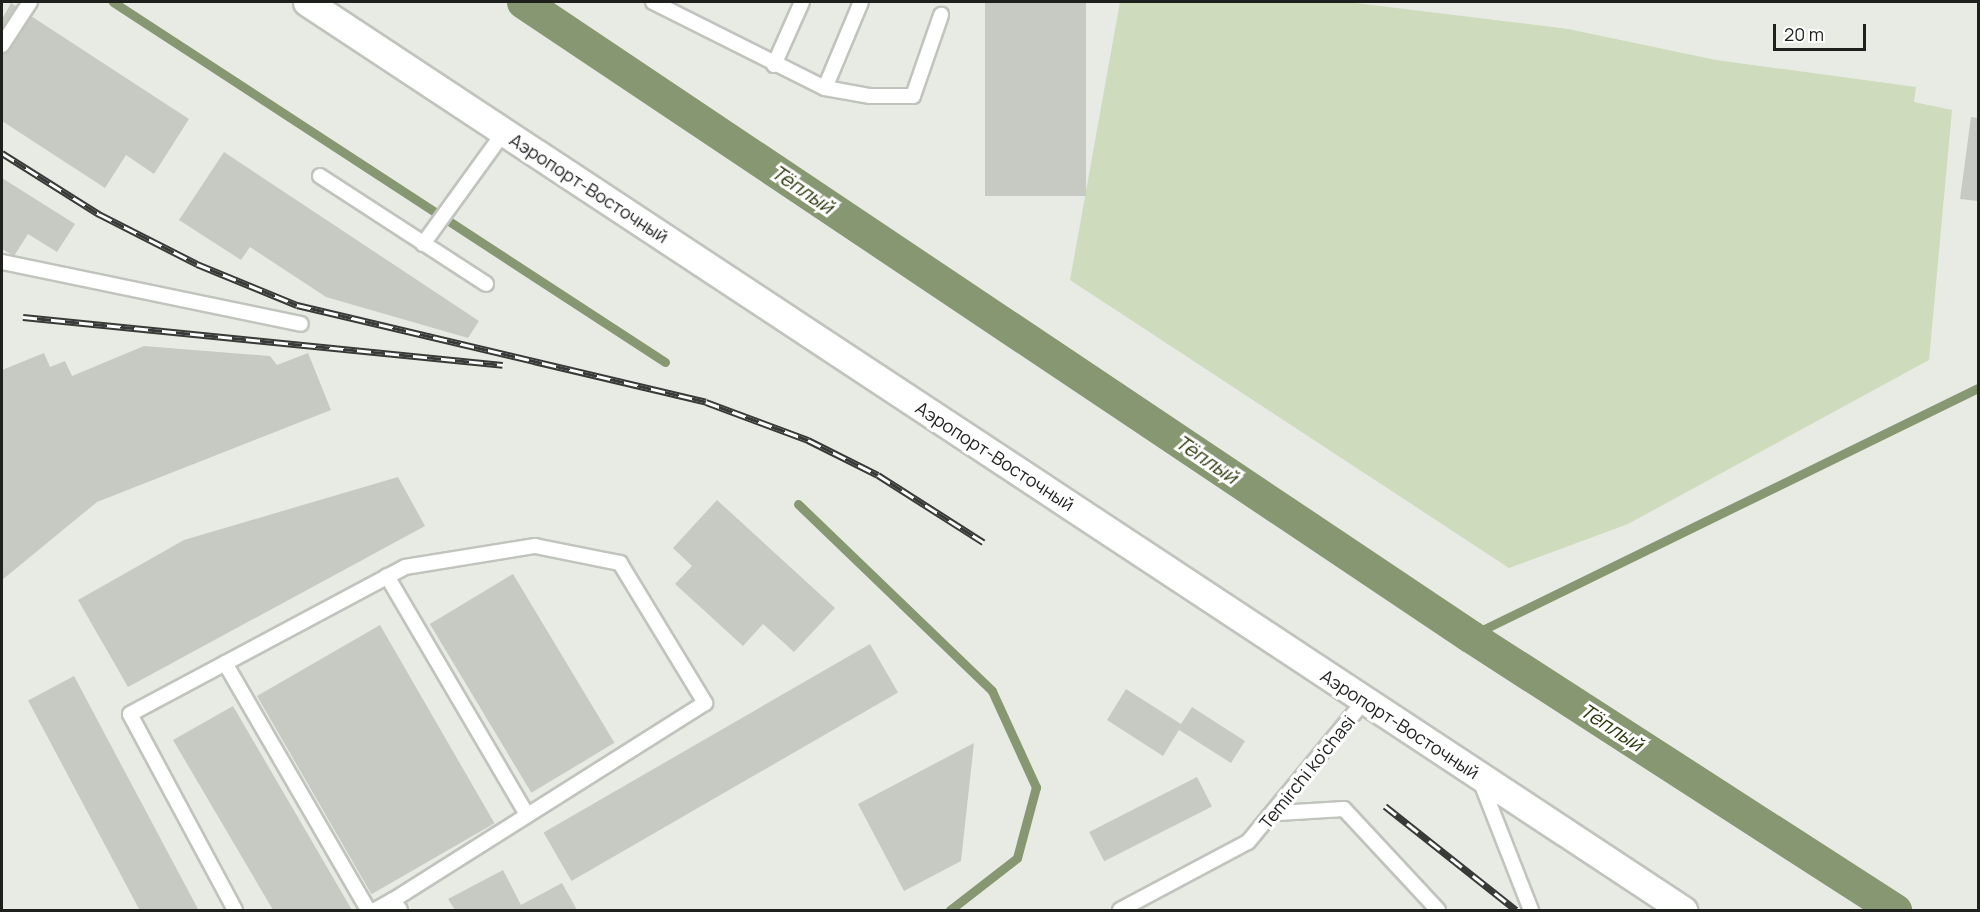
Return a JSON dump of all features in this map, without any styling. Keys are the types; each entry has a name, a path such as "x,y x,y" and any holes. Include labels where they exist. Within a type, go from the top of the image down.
{"street":[{"name":"Аэропорт-Восточный","path":"307,2 1683,910"}],"lane":[{"path":"2,45 30,2"},
{"path":"653,2 774,65 825,88 913,96 941,15"},
{"path":"774,65 802,2"},
{"path":"825,88 861,2"},
{"path":"423,243 504,132"},
{"path":"320,176 486,284"},
{"path":"2,262 301,324"},
{"path":"235,910 130,714 405,567 535,546 620,563 705,703 527,815 396,905 375,910"},
{"path":"387,576 527,815"},
{"path":"225,663 368,910"},
{"name":"Temirchi ko'chasi","path":"1120,910 1248,842 1278,813 1365,700"},
{"path":"1478,775 1531,910"},
{"path":"1278,813 1344,809 1438,910"}],"green space":[{"path":"1120,2 1347,2 1568,29 1716,60 1916,87 1914,102 1952,110 1929,360 1628,524 1509,568 1070,280"}],"building":[{"path":"985,2 1086,2 1086,196 985,196"},
{"path":"11,3 189,119 154,174 126,155 105,188 2,121 2,19"},
{"path":"1971,117 1978,118 1978,201 1960,199"},
{"path":"224,152 479,321 468,338 326,297 250,247 241,260 179,220"},
{"path":"2,178 75,224 57,252 28,234 14,256 2,249"},
{"path":"144,346 270,356 277,365 308,353 331,410 97,502 2,580 2,370 44,353 50,367 65,361 72,376"},
{"path":"398,477 425,526 128,687 78,600 184,540"},
{"path":"717,500 835,608 794,652 763,624 743,646 675,584 692,566 673,548"},
{"path":"513,574 614,743 531,793 430,624"},
{"path":"380,625 495,823 372,894 257,696"},
{"path":"870,644 898,692 572,881 544,833"},
{"path":"74,676 198,910 140,910 28,700"},
{"path":"1126,689 1181,724 1192,707 1245,741 1231,763 1179,730 1163,756 1107,720"},
{"path":"233,706 352,910 273,910 173,740"},
{"path":"974,743 961,861 904,891 858,804"},
{"path":"1197,777 1212,806 1104,861 1089,832"},
{"path":"503,870 521,905 562,883 577,910 455,910 448,899"}],"waterway":[{"path":"113,2 665,362"},
{"name":"Тёплый","path":"523,2 1470,636 1895,910"},
{"path":"1470,636 1978,388"},
{"path":"798,504 992,691 1036,787 1017,858 950,910"}],"railway":[{"path":"2,153 99,214 197,264 297,305 706,402 808,440 878,475 983,542"},
{"path":"23,317 503,365"},
{"path":"1385,806 1516,910"}]}
